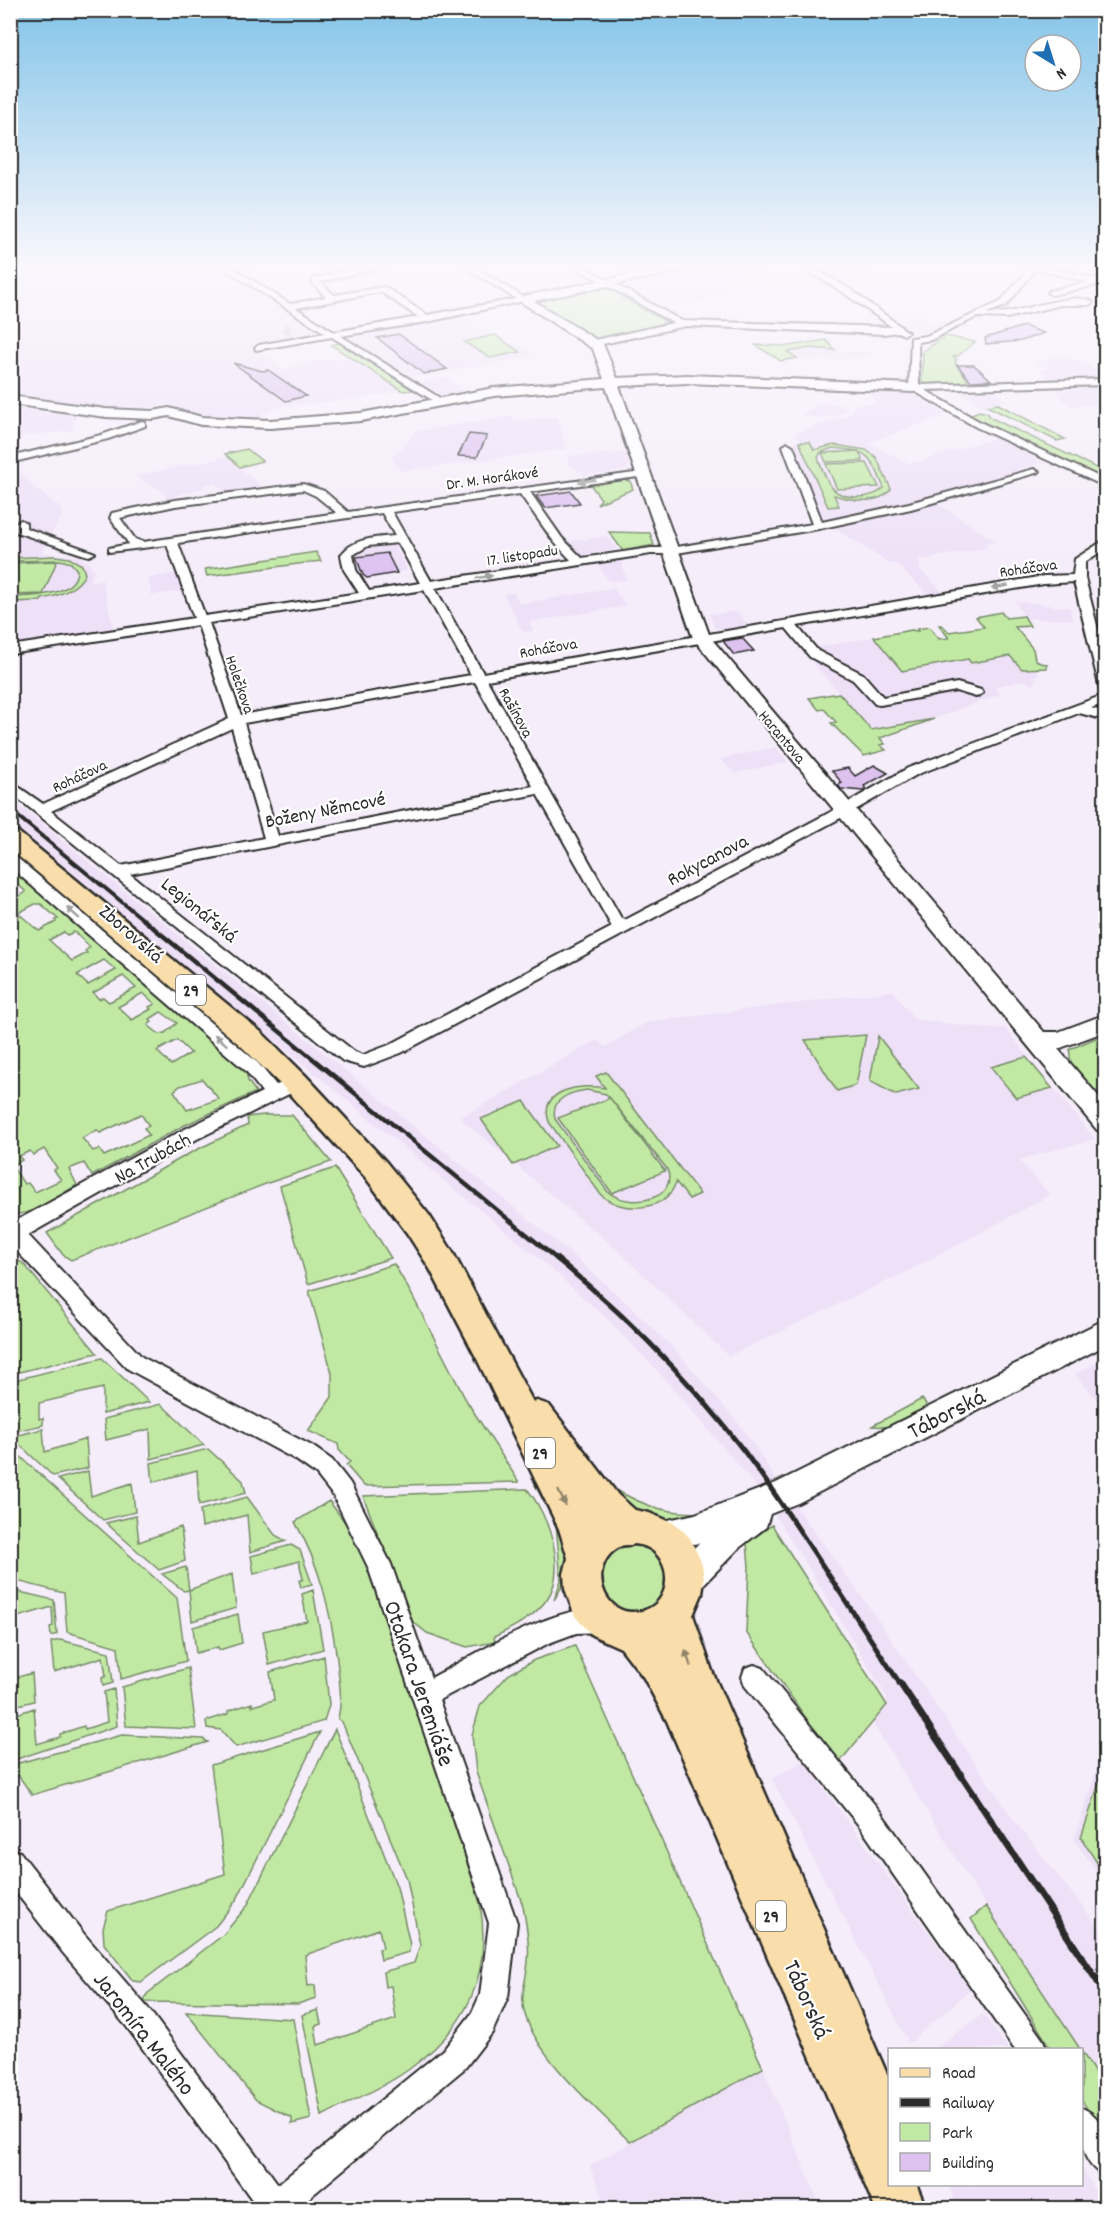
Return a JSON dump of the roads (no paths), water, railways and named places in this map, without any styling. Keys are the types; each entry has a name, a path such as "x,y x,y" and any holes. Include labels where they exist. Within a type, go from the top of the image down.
{"main road":[{"name":"29","path":"10,837 251,1039 284,1088 376,1170 418,1224 441,1260 490,1351 576,1526 591,1607 617,1625"},
{"name":"29","path":"490,1351 605,1507 674,1546 681,1557 680,1596"},
{"path":"584,1573 596,1542 612,1533 646,1532"},
{"path":"617,1625 658,1625 680,1596"},
{"name":"Táborská","path":"680,1596 693,1674 888,2133"},
{"name":"Táborská","path":"617,1625 658,1664 681,1707 888,2182"},
{"name":"Táborská","path":"890,2186 902,2208"},
{"path":"909,2186 915,2208"}],"street":[{"path":"389,370 440,402"},
{"name":"Harantova","path":"607,370 702,638 1106,1124"},
{"path":"914,370 914,388"},
{"path":"10,460 116,434 177,413 180,424 299,423 336,420 494,392 687,379 914,388 1106,382"},
{"path":"914,388 979,425 1106,484"},
{"path":"10,400 106,413 147,423"},
{"path":"788,446 818,526"},
{"name":"17. listopadu","path":"10,650 818,526 910,506 1034,472"},
{"name":"Dr. M. Horákové","path":"21,524 20,530 33,536 89,553 99,548 107,556 139,544 645,473"},
{"path":"139,544 130,541 117,522 116,515 119,512 305,487 345,515"},
{"path":"523,490 558,540 579,562"},
{"name":"Rašínova","path":"385,509 615,921 624,928"},
{"path":"366,595 347,562 347,552 358,545 401,539"},
{"name":"Holečkova","path":"171,540 236,720 272,841"},
{"path":"1104,682 1078,578 1079,561 1106,542"},
{"name":"Roháčova","path":"42,810 236,720 788,623 1044,580 1078,578"},
{"path":"788,623 814,654 858,677 880,701 957,687 976,693"},
{"name":"Rokycanova","path":"364,1061 384,1055 845,810 913,771 1106,698"},
{"path":"1076,708 1106,717"},
{"name":"Legionářská","path":"10,785 349,1057 364,1061"},
{"name":"Boženy Němcové","path":"119,871 540,789"},
{"name":"Zborovská","path":"10,859 252,1067 284,1088"},
{"path":"1038,1041 1060,1040 1106,1022"},
{"name":"Na Trubách","path":"12,1234 191,1134 284,1088"},
{"name":"Otakara Jeremiáše","path":"12,1234 135,1364 304,1453 324,1467 342,1490 379,1564 503,1923 494,1997 482,2023 456,2058 276,2207"},
{"name":"Táborská","path":"646,1532 695,1529 787,1493 1106,1332"},
{"name":"Táborská","path":"680,1596 727,1537 787,1493"},
{"path":"543,1633 569,1609 584,1573"},
{"path":"425,1694 543,1633 576,1621 617,1625"},
{"path":"754,1677 870,1819 1032,2048"},
{"name":"Jaromíra Malého","path":"10,1862 74,1944 137,2017 276,2207"},
{"path":"1083,2125 1106,2161"}],"railway":[{"path":"10,810 145,921"},
{"path":"144,920 558,1260"},
{"path":"556,1258 641,1334 719,1419 782,1505 901,1685"},
{"path":"900,1683 1106,1994"}]}
